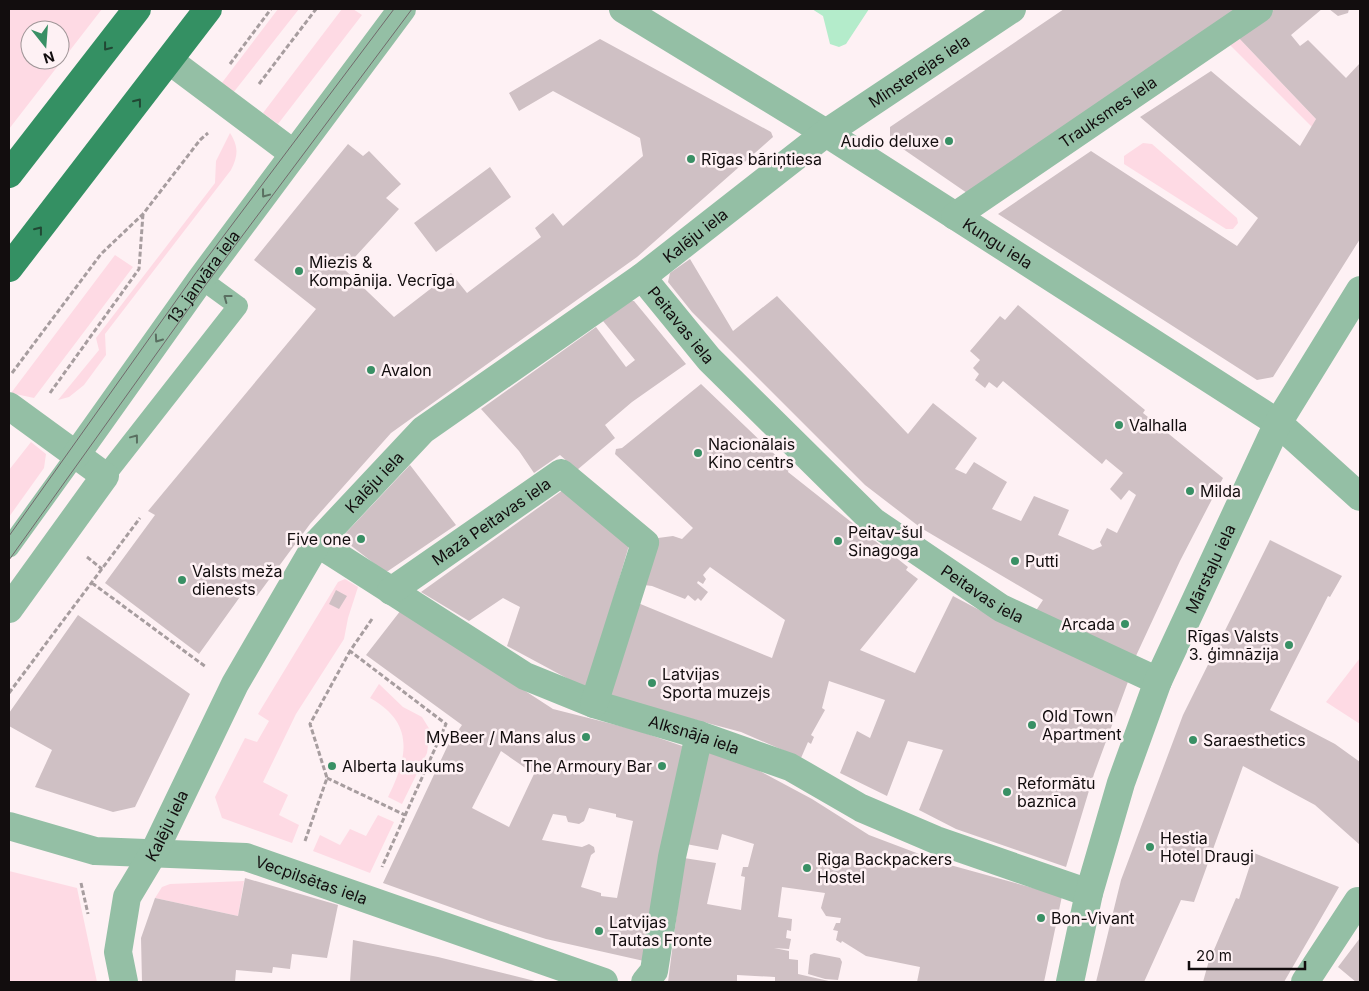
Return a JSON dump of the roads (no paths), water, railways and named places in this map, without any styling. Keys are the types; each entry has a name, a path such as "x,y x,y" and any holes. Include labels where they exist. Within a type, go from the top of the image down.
{"main road":[{"path":"9,174 137,9"},
{"path":"9,268 170,61 208,9"}],"street":[{"name":"13. janvāra iela","path":"76,455 201,279 402,9"},
{"name":"Kungu iela","path":"623,9 826,132 1278,423 1360,497"},
{"name":"Minsterejas iela","path":"826,132 1012,9"},
{"name":"Trauksmes iela","path":"955,216 1259,9"},
{"path":"170,61 294,154"},
{"name":"Kalēju iela","path":"124,982 118,952 127,897 154,852 236,684 317,543 423,430 642,277 826,132"},
{"name":"Peitavas iela","path":"642,277 710,359 873,521 1001,608 1158,681"},
{"name":"Mārstaļu iela","path":"1070,982 1089,893 1121,783 1158,681 1278,423 1360,290"},
{"path":"9,609 105,476 19,413"},
{"name":"Mazā Peitavas iela","path":"391,591 560,473 646,543 594,704"},
{"name":"Alksnāja iela","path":"317,543 525,676 594,704 698,735 790,767 861,808 936,840 1089,893"},
{"path":"645,982 654,971 672,857 698,735"},
{"name":"Vecpilsētas iela","path":"9,826 95,851 246,857 604,982"},
{"path":"1305,982 1358,900"}],"lane":[{"path":"105,476 238,306 201,279"},
{"name":"13. janvāra iela","path":"9,548 76,455"}],"tram line":[{"path":"9,536 195,274 394,9"},
{"path":"9,560 207,283 412,9"}],"place":[{"name":"Audio deluxe","path":"949,141"},
{"name":"Rīgas bāriņtiesa","path":"691,159"},
{"name":"Miezis & Kompānija. Vecrīga","path":"299,271"},
{"name":"Avalon","path":"371,370"},
{"name":"Valhalla","path":"1119,425"},
{"name":"Nacionālais Kino centrs","path":"698,453"},
{"name":"Milda","path":"1190,491"},
{"name":"Five one","path":"361,539"},
{"name":"Peitav-šul Sinagoga","path":"838,541"},
{"name":"Putti","path":"1015,561"},
{"name":"Valsts meža dienests","path":"182,580"},
{"name":"Arcada","path":"1125,624"},
{"name":"Rīgas Valsts 3. ģimnāzija","path":"1289,645"},
{"name":"Latvijas Sporta muzejs","path":"652,683"},
{"name":"Old Town Apartment","path":"1032,725"},
{"name":"MyBeer / Mans alus","path":"586,737"},
{"name":"Saraesthetics","path":"1193,740"},
{"name":"Alberta laukums","path":"332,766"},
{"name":"The Armoury Bar","path":"662,766"},
{"name":"Reformātu baznīca","path":"1007,792"},
{"name":"Hestia Hotel Draugi","path":"1150,847"},
{"name":"Riga Backpackers Hostel","path":"807,868"},
{"name":"Bon-Vivant","path":"1041,918"},
{"name":"Latvijas Tautas Fronte","path":"599,931"}]}
